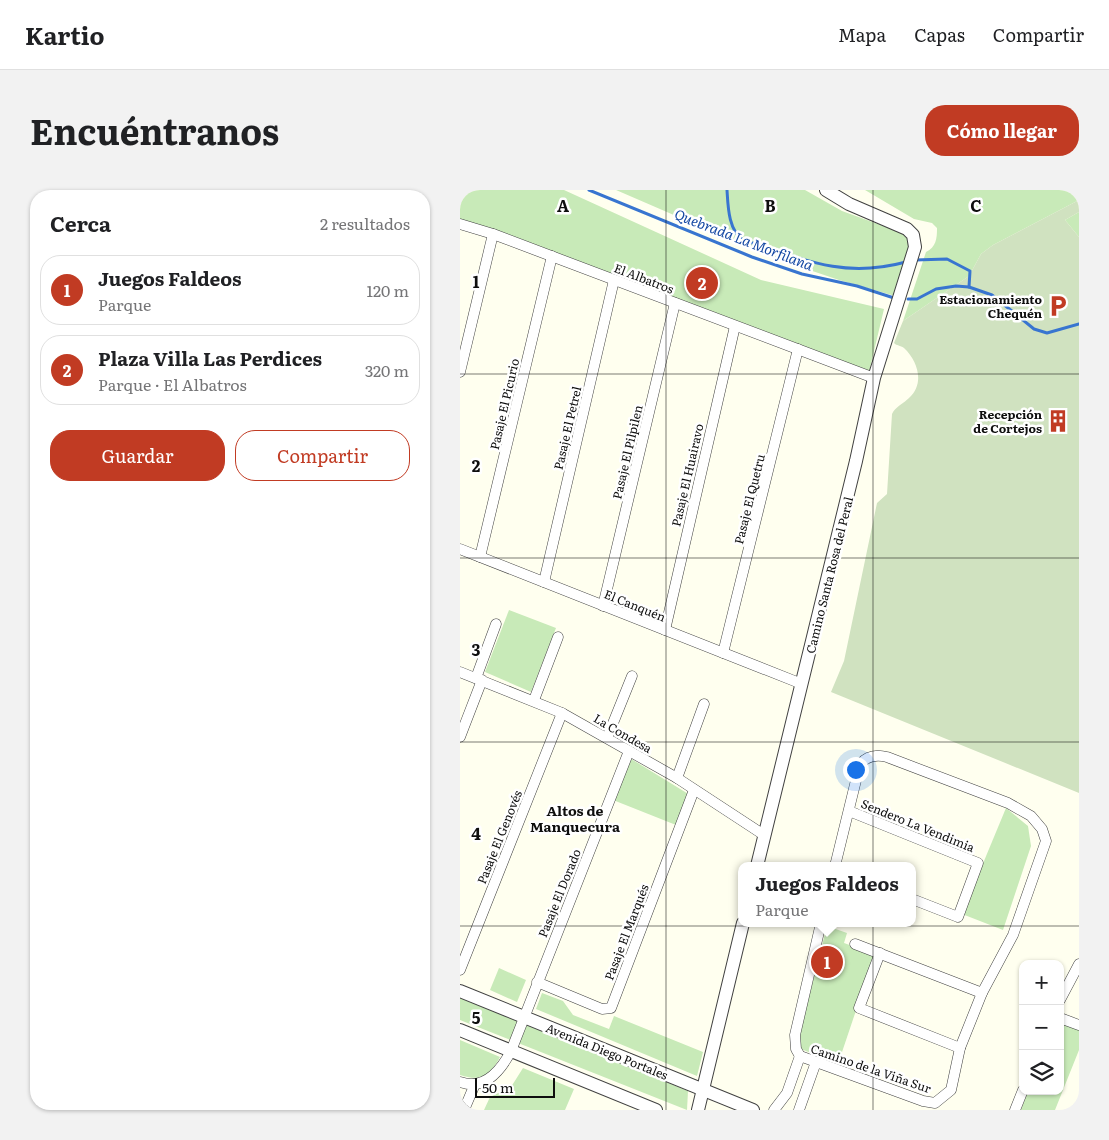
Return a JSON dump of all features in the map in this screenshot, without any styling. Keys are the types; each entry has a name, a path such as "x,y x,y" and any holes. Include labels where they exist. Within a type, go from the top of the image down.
{"street":[{"name":"Camino Santa Rosa del Peral","path":"758,862 874,378 915,247 911,232 849,204 826,190"},
{"name":"El Albatros","path":"460,224 493,234 874,378"},
{"path":"460,372 493,234"},
{"name":"Pasaje El Picurio","path":"480,557 552,256"},
{"name":"Pasaje El Petrel","path":"544,582 614,280"},
{"name":"Pasaje El Pilpilen","path":"603,606 675,303"},
{"name":"Pasaje El Huairavo","path":"665,630 735,326"},
{"name":"Pasaje El Quetru","path":"723,653 798,349"},
{"name":"El Canquén","path":"460,549 802,684"},
{"path":"460,737 496,624"},
{"path":"534,700 558,637"},
{"name":"La Condesa","path":"460,672 534,700 562,713 677,778 764,835"},
{"path":"607,738 632,676"},
{"path":"677,778 704,704"},
{"name":"Pasaje El Genovés","path":"460,970 562,713"},
{"name":"Pasaje El Dorado","path":"475,1084 487,1080 498,1072 511,1051 629,751"},
{"path":"836,862 860,764 871,756 887,757 1008,803 1031,816 1042,829 1046,841 1012,935 982,994 960,1048 859,1008 880,953"},
{"name":"Pasaje El Marqués","path":"537,982 602,1009 607,1010 611,1007 694,790"},
{"name":"Sendero La Vendimia","path":"849,811 978,863 958,917 916,901"},
{"path":"698,1110 742,927"},
{"path":"774,1110 784,1097 800,1056 796,1049 794,1035 820,927"},
{"path":"855,944 982,994"},
{"path":"1064,992 1079,964"},
{"name":"Avenida Diego Portales","path":"460,993 753,1110"},
{"path":"1064,1019 1079,1025"},
{"path":"460,1030 656,1110"},
{"name":"Camino de la Viña Sur","path":"800,1056 923,1101 935,1103 951,1090 960,1048"},
{"path":"784,1097 800,1107 816,1062"},
{"path":"460,1082 475,1084 464,1110"},
{"path":"1015,1110 1021,1095"}],"green space":[{"path":"460,190 564,190 761,280 884,309 869,372 510,235 460,220"},
{"path":"616,190 805,190 842,211 900,232 910,240 910,249 895,296 839,280 771,257"},
{"path":"865,190 1079,190 1079,200 993,245 981,254 969,276 903,321 926,252 932,248 935,242 937,228 932,223 914,219"},
{"path":"1079,200 1079,212 1065,220 1079,237 1079,793 831,692 844,661 877,503 887,494 892,414 897,407 909,398 917,386 918,373 913,359 904,348 894,343 903,321 969,276 981,254 993,245"},
{"path":"1079,212 1079,237 1065,220"},
{"path":"509,610 556,628 531,692 485,672"},
{"path":"628,757 690,795 676,825 613,800"},
{"path":"1006,808 1028,826 1031,846 1003,930 962,914"},
{"path":"827,927 847,933 844,943 875,954 838,1064 801,1049 800,1032"},
{"path":"499,968 526,980 517,1002 490,990"},
{"path":"542,993 563,1001 573,1015 609,1029 614,1016 703,1052 697,1076 536,1009"},
{"path":"460,998 688,1091 687,1110 460,1020"},
{"path":"1064,1023 1079,1029 1079,1050 1064,1088"},
{"path":"460,1040 500,1057 492,1069 484,1076 474,1078 460,1075"},
{"path":"523,1068 574,1089 565,1110 484,1110 490,1097 511,1087"},
{"path":"1027,1095 1061,1095 1055,1110 1021,1110"}],"waterway":[{"name":"Quebrada La Morfilana","path":"589,190 752,257 802,274 857,286 894,298"},
{"path":"727,190 734,230 745,241 815,263 832,266 867,268 906,262"},
{"path":"915,260 947,259 970,271 969,287"},
{"name":"Quebrada La Morfilana","path":"908,299 917,299 936,289 956,286 969,287 992,295 1034,329 1047,333 1079,324"}],"place":[{"name":"Plaza Villa Las Perdices","path":"702,283"},
{"name":"Estacionamiento Chequén","path":"1058,306"},
{"name":"Recepción de Cortejos","path":"1058,421"},
{"name":"Juegos Faldeos","path":"827,962"}],"district":[{"name":"Altos de Manquecura","path":"575,818"}]}
